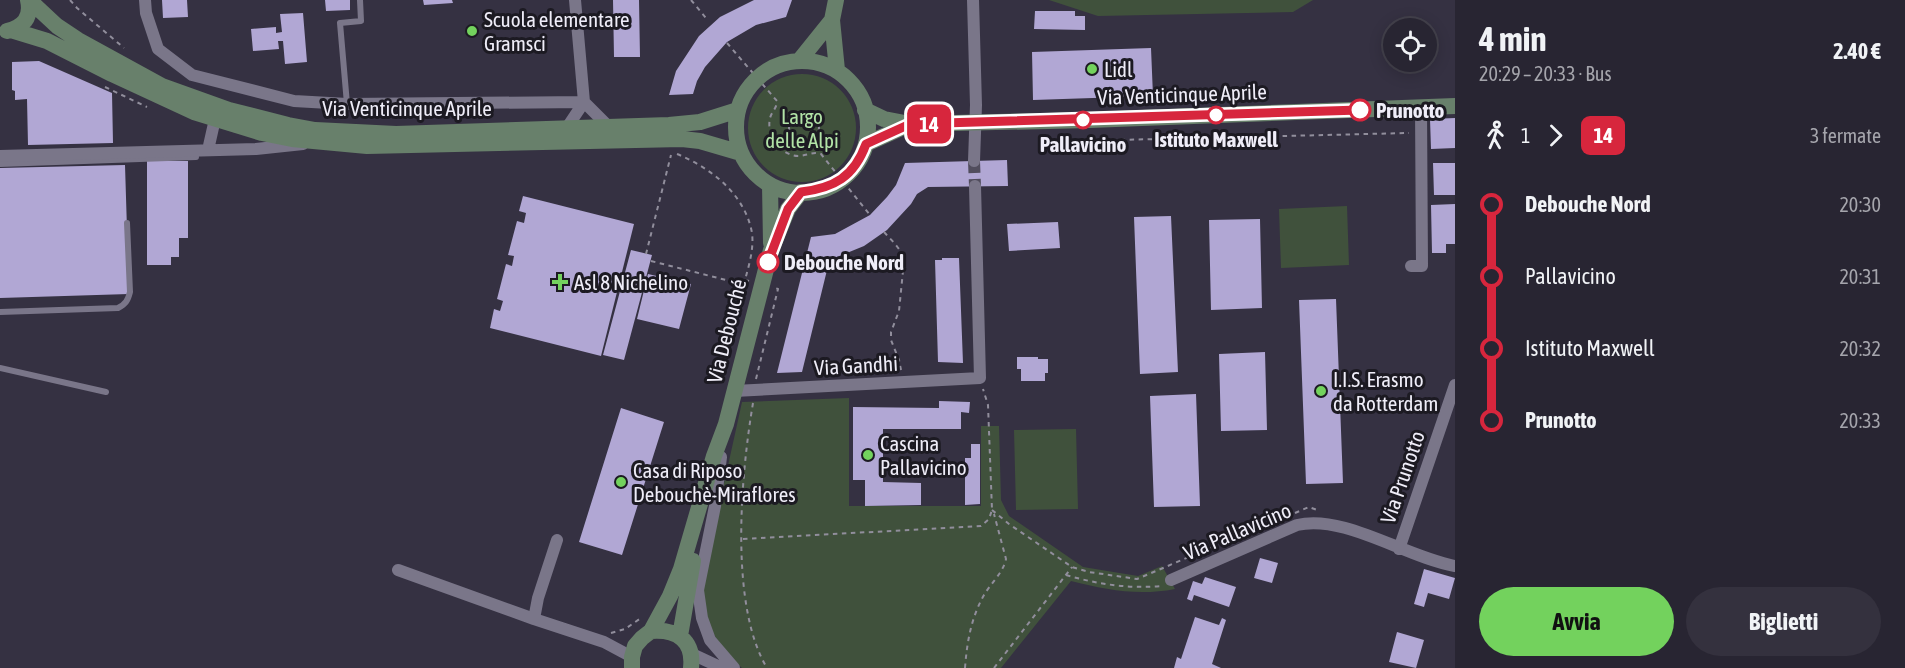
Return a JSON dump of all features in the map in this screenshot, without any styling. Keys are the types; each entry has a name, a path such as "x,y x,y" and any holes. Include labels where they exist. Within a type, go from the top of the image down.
{"main road":[{"path":"4,32 19,28 28,17 30,10 28,0"},
{"name":"Via Venticinque Aprile","path":"28,0 57,26 162,86 257,118 315,130 359,134 609,127 700,122 738,110"},
{"path":"836,0 832,20 837,70"},
{"path":"799,61 832,20"},
{"name":"Via Venticinque Aprile","path":"4,32 47,41 172,103 215,119 262,133 316,142 367,147 682,139 700,141 741,153"},
{"path":"799,61 819,63 837,70 853,85 865,110 868,125 866,144 856,165 841,180 822,189 789,192 770,185 751,168 741,153 736,133 738,110 745,93 759,76 778,65 799,61"},
{"name":"Via Venticinque Aprile","path":"865,110 884,119 910,124 1455,106"},
{"name":"Via Venticinque Aprile","path":"866,144 910,124"},
{"name":"Via Debouché","path":"770,185 771,250"},
{"name":"Via Debouché","path":"680,636 689,576 721,457 726,424 771,250 788,209 801,192"},
{"name":"Via Debouché","path":"634,656 650,623 670,596 681,569 714,456 726,424"},
{"path":"650,623 680,636 687,643 692,661"}],"street":[{"path":"145,0 146,13 158,49 192,75 294,101 347,104 584,102 609,127"},
{"path":"566,129 584,102 575,0"},
{"path":"974,161 976,2"},
{"path":"1411,266 1422,266 1421,107"},
{"path":"201,150 215,119"},
{"name":"Via Venticinque Aprile","path":"0,156 256,149 316,142"},
{"path":"975,186 980,378"},
{"name":"Via Gandhi","path":"734,391 980,378"},
{"name":"Via Prunotto","path":"1399,549 1455,385"},
{"path":"721,457 715,506 698,590 702,618 710,640 734,668"},
{"name":"Via Pallavicino","path":"1171,580 1297,525 1308,523 1335,524 1434,562 1455,566"},
{"path":"534,619 538,598 557,540"},
{"path":"398,570 534,619 606,637 634,656"},
{"path":"692,661 722,668"}],"lane":[{"path":"347,104 340,23 361,21 360,0"},
{"path":"0,164 196,157 201,150"},
{"path":"0,312 118,308 124,305 130,292 127,223"},
{"path":"0,368 106,392"}],"path":[{"path":"691,0 706,18"},
{"path":"727,43 777,101 770,119 770,132 776,144 783,151 795,156 817,153 824,158 870,215"},
{"path":"803,111 817,118 818,134 812,140 796,141 790,135 789,120 795,114 803,111"},
{"path":"1068,151 1090,144 1117,140 1421,133"},
{"path":"776,144 790,135"},
{"path":"646,254 671,152 705,169 723,182 735,195 752,233 752,251 745,280"},
{"path":"884,232 903,255 904,261 899,311 891,332 891,340 899,360 901,382"},
{"path":"651,261 730,281"},
{"path":"767,668 758,652 750,627 742,570 746,460 755,389 778,289"},
{"path":"743,539 981,526 989,519 992,510 988,405 980,378"},
{"path":"965,668 967,642 973,618 984,595 1004,567 1006,559 992,510"},
{"path":"994,514 1072,567 1089,572"},
{"path":"994,668 1072,567"},
{"path":"1066,575 1103,584 1146,587 1167,586 1171,580"},
{"path":"606,637 625,629 650,623"}],"green space":[{"path":"1049,0 1313,0 1293,12 1098,16"},
{"name":"Largo delle Alpi","path":"802,74 823,78 840,90 852,107 856,128 852,149 840,166 823,178 802,182 781,178 764,166 752,149 748,128 752,107 764,90 781,78"},
{"path":"1347,206 1349,265 1281,268 1279,209"},
{"path":"849,398 849,506 981,506 981,426 999,426 1001,500 1009,516 1083,567 1138,576 1162,566 1175,589 1148,592 1123,591 1071,581 1001,668 742,668 726,652 714,635 706,615 703,593 707,558 742,402"},
{"path":"1076,429 1078,509 1016,510 1014,430"}],"building":[{"path":"162,0 187,0 188,17 163,18"},
{"path":"325,0 350,0 350,10 326,11"},
{"path":"423,0 452,0 453,3 424,5"},
{"path":"613,0 639,0 640,57 614,57"},
{"path":"754,0 792,0 786,17 756,25 727,42 705,67 693,94 669,95 676,71 699,36 720,17"},
{"path":"1035,11 1075,11 1075,16 1085,16 1085,30 1034,29"},
{"path":"303,13 307,62 285,64 283,41 278,41 279,49 253,51 251,29 276,27 276,33 282,32 280,14"},
{"name":"Lidl","path":"1151,48 1153,96 1033,100 1032,52"},
{"path":"39,61 112,93 113,143 28,145 27,99 15,100 15,91 12,90 12,62"},
{"path":"1455,118 1455,148 1431,149 1430,119"},
{"path":"1007,160 1008,186 928,187 917,194 887,230 864,246 837,257 828,266 802,372 777,373 811,237 835,234 870,215 896,185 905,163"},
{"path":"147,161 188,161 188,238 179,238 179,257 171,257 171,265 147,265"},
{"path":"1433,163 1455,163 1455,195 1434,195"},
{"path":"125,165 129,294 0,298 0,168"},
{"name":"Asl 8 Nichelino","path":"523,196 634,224 601,356 490,328 494,309 500,311 503,301 497,299 506,264 512,266 514,256 508,255 517,221 524,223 526,213 519,211"},
{"path":"1455,204 1455,244 1446,244 1446,253 1432,253 1431,205"},
{"path":"1171,216 1178,372 1140,374 1134,217"},
{"path":"1260,219 1262,308 1211,310 1209,220"},
{"path":"1058,222 1060,248 1009,251 1007,224"},
{"name":"Asl 8 Nichelino","path":"631,250 652,255 624,360 603,355"},
{"path":"942,258 959,258 963,363 938,362 935,260 942,260"},
{"name":"Asl 8 Nichelino","path":"648,274 691,284 679,329 637,319"},
{"name":"I.I.S. Erasmo da Rotterdam","path":"1336,299 1343,483 1306,484 1299,300"},
{"path":"1265,352 1267,430 1221,431 1219,354"},
{"path":"1017,357 1048,359 1048,373 1045,373 1045,381 1021,381 1021,369 1017,369"},
{"path":"1196,394 1200,506 1154,507 1150,396"},
{"name":"Cascina Pallavicino","path":"939,401 970,402 969,413 961,412 961,429 883,429 883,482 921,483 921,505 865,506 865,480 853,480 853,407 939,408"},
{"name":"Casa di Riposo Debouchè-Miraflores","path":"621,408 664,422 622,555 579,542"},
{"path":"971,444 980,444 980,504 965,505 965,458 971,458"},
{"path":"1260,558 1278,563 1272,583 1254,578"},
{"path":"1424,569 1455,578 1449,599 1428,593 1424,607 1414,604"},
{"path":"1205,577 1236,587 1229,607 1194,595 1192,601 1187,599 1193,581 1202,584"},
{"path":"1195,617 1219,625 1222,618 1226,620 1212,664 1221,668 1174,668 1177,657 1181,659"},
{"path":"1397,632 1424,640 1416,668 1389,662"}],"tunnel":[{"path":"974,161 975,186"}],"bus line":[{"name":"14","path":"768,262 788,209 801,192 822,189 841,180 856,165 866,144 910,124 1360,110"}],"place":[{"name":"Scuola elementare Gramsci","path":"472,31"},
{"name":"Lidl","path":"1092,69"},
{"name":"Prunotto","path":"1360,110"},
{"name":"Istituto Maxwell","path":"1216,115"},
{"name":"Pallavicino","path":"1083,120"},
{"name":"Debouche Nord","path":"768,262"},
{"name":"Asl 8 Nichelino","path":"560,282"},
{"name":"I.I.S. Erasmo da Rotterdam","path":"1321,391"},
{"name":"Cascina Pallavicino","path":"868,455"},
{"name":"Casa di Riposo Debouchè-Miraflores","path":"621,482"}]}
